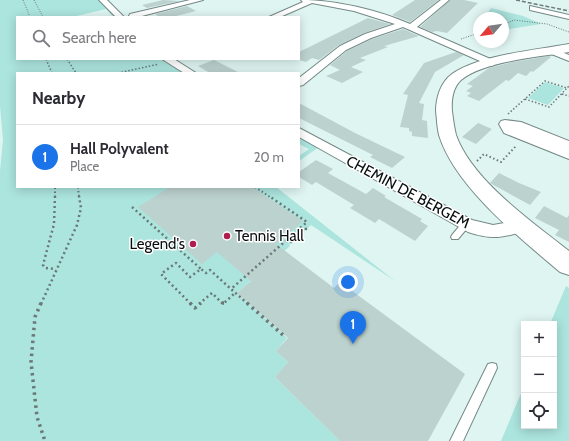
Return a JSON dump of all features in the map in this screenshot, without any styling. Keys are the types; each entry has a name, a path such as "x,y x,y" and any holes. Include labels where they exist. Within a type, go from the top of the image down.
{"main road":[{"path":"569,48 492,63 464,72 456,77 448,87 444,100 445,123 454,148 469,171 484,189 521,226 569,265"}],"street":[{"path":"103,0 119,16"},
{"path":"133,16 199,0"},
{"path":"275,16 308,0 335,2 408,25 492,63"},
{"path":"300,82 336,53 353,43 373,34 408,25 445,0"},
{"path":"533,8 569,17"},
{"path":"552,51 569,58"},
{"path":"168,60 189,72"},
{"path":"569,146 510,124 505,124 506,127 525,137 569,155"},
{"name":"CHEMIN DE BERGEM","path":"300,133 466,224 484,232 502,232 521,226"}],"lane":[{"path":"455,238 466,224"},
{"path":"456,441 492,368"}],"path":[{"path":"23,0 30,16"},
{"path":"34,0 42,16"},
{"path":"509,23 514,20 546,24 569,32"},
{"path":"458,40 473,35"},
{"path":"46,60 52,72"},
{"path":"68,60 75,72"},
{"path":"122,72 168,60"},
{"path":"510,124 504,117 545,81 568,87 549,107 525,99"},
{"path":"562,94 569,96"},
{"path":"473,167 484,154 501,162 525,137"},
{"path":"55,188 54,224 45,253 43,266 46,268 56,269"},
{"path":"45,441 37,417 31,362 35,317 77,225 81,208 78,188"},
{"path":"231,289 308,222 257,188"},
{"path":"132,207 206,273 210,270 283,335"},
{"path":"202,269 190,277 176,263 162,274 195,308 212,293 224,304 235,293"}],"shaded area":[{"path":"0,0 103,0 119,16 112,16 106,9 76,16 16,16 16,60 169,60 189,72 16,72 16,188 277,188 395,281 311,225 289,245 290,246 237,293 287,338 276,351 288,362 275,377 340,441 0,441 0,171 3,140 0,106"},
{"path":"491,8 507,12 488,12"},
{"path":"509,12 523,16 541,24 509,29"},
{"path":"545,82 564,88 548,105 528,98"},
{"path":"300,133 322,145 300,160 300,155 309,149 300,144"},
{"path":"566,286 569,288 569,441 501,441 521,393 521,429 557,429 557,321 551,321"}],"building":[{"path":"163,0 180,1 147,8 142,5"},
{"path":"415,0 439,0 410,22 392,15"},
{"path":"450,0 464,0 478,3 447,33 437,31 432,32 420,27"},
{"path":"187,6 196,11 176,16 158,16 155,14"},
{"path":"368,18 390,24 364,33 339,45 319,60 312,58 306,62 299,60 300,52"},
{"path":"403,29 419,36 384,46 388,47 360,58 366,60 351,67 363,72 342,83 326,76 340,70 330,65 347,51 372,39"},
{"path":"456,52 464,55 435,72 419,103 424,104 422,120 427,121 428,138 412,136 412,132 409,131 409,128 400,127 408,95 403,94 424,63"},
{"path":"549,56 551,57 533,72 531,71 526,76 518,73 509,81 506,80 479,101 467,96 471,93 466,91 473,86 467,84 489,68"},
{"path":"214,60 238,72 208,72 198,66"},
{"path":"300,104 355,133 405,157 392,168 370,157 373,155 300,118"},
{"path":"478,123 492,129 476,144 462,137"},
{"path":"316,160 333,169 328,173 366,194 373,188 386,196 384,197 422,219 420,221 428,226 415,241 379,219 375,223 350,208 354,205 316,182 312,185 300,178 300,171"},
{"path":"499,173 541,192 530,205 490,183"},
{"path":"168,188 254,188 303,221 276,244 334,288 340,282 465,374 428,441 340,441 275,377 288,362 276,351 288,338 237,293 251,281 217,252 202,264 138,207"},
{"path":"544,206 567,218 569,215 569,242 555,235 559,230 535,218"}],"railway":[{"path":"516,0 569,11"}],"place":[{"name":"Tennis Hall","path":"227,236"},
{"name":"Legend's","path":"193,244"},
{"name":"Hall Polyvalent","path":"353,344"}]}
